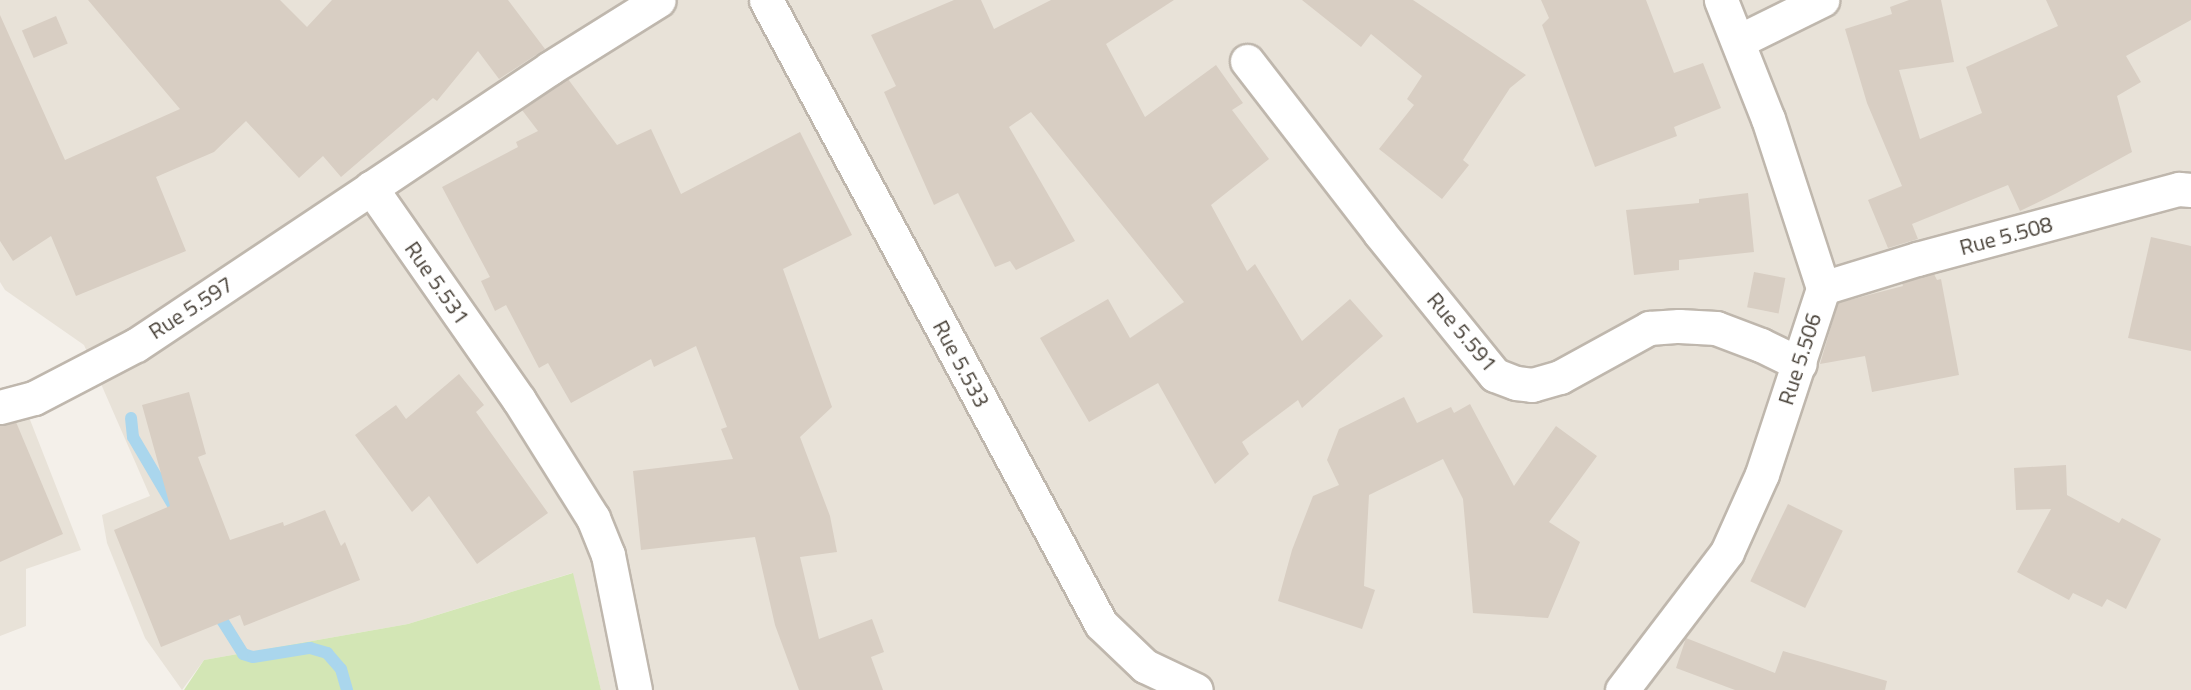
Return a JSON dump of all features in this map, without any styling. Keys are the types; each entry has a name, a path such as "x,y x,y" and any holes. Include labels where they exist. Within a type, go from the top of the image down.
{"street":[{"path":"371,189 550,68 659,0"},
{"name":"Rue 5.533","path":"766,0 1101,624 1144,666 1196,690"},
{"name":"Rue 5.506","path":"1622,690 1727,552 1762,474 1800,364 1823,288 1811,256 1801,215 1739,41 1721,0"},
{"path":"1739,41 1822,0"},
{"name":"Rue 5.591","path":"1246,62 1495,375 1532,385 1560,377 1649,328 1678,326 1716,328 1761,345 1800,364"},
{"name":"Rue 5.597","path":"0,407 34,398 136,345 371,189"},
{"name":"Rue 5.531","path":"371,189 519,400 593,518 608,555 635,690"},
{"name":"Rue 5.508","path":"1823,288 1928,256 2179,189 2191,190"}],"shaded area":[{"path":"0,0 2191,0 2191,690 601,690 572,573 408,624 204,660 182,690 145,638 107,543 102,515 150,496 84,345 5,290 0,282"},
{"path":"16,384 81,550 26,569 26,626 0,636 0,393"}],"green space":[{"path":"573,573 601,690 184,690 204,660 408,624"}],"building":[{"path":"88,0 280,0 307,27 332,0 508,0 545,49 499,79 478,51 437,101 433,98 341,177 323,156 299,178 246,121 214,152 156,177 186,251 76,296 51,236 13,261 0,241 0,15 65,160 180,109"},
{"path":"954,0 981,0 994,29 1051,0 1174,0 1106,44 1145,117 1216,65 1243,103 1232,110 1269,159 1211,205 1247,271 1255,264 1302,341 1350,299 1383,336 1302,408 1298,400 1242,442 1249,454 1215,484 1158,383 1089,422 1040,338 1108,299 1130,338 1184,302 1031,112 1009,127 1075,241 1016,270 1010,261 995,267 958,193 934,205 884,92 896,86 871,35"},
{"path":"1302,0 1413,0 1526,75 1510,88 1463,160 1469,165 1442,199 1379,149 1414,105 1407,99 1422,76 1371,34 1361,47"},
{"path":"1541,0 1646,0 1674,73 1703,63 1721,108 1674,127 1677,136 1595,167 1542,25 1549,18"},
{"path":"1909,0 1941,0 1954,62 1899,70 1920,139 1982,113 1966,67 2058,26 2046,0 2191,0 2191,20 2126,56 2141,82 2117,96 2132,152 2020,211 2008,185 1912,224 1918,239 1888,248 1868,200 1902,186 1867,103 1845,29 1892,14 1890,7"},
{"path":"56,16 68,44 34,58 22,30"},
{"path":"568,79 617,145 651,129 681,194 800,132 852,235 783,269 832,407 800,437 830,516 837,552 800,557 819,639 872,619 884,652 871,657 883,690 799,690 775,625 755,537 641,550 633,471 733,459 721,429 727,427 696,346 654,367 651,359 571,403 548,363 539,368 506,305 495,311 481,281 490,277 442,187 518,147 516,142 538,131 522,110"},
{"path":"1748,193 1754,252 1679,260 1679,270 1634,275 1626,210 1699,203 1699,199"},
{"path":"2151,237 2191,246 2191,351 2128,338"},
{"path":"1754,272 1785,278 1779,313 1747,307"},
{"path":"1934,274 1937,280 1941,279 1959,375 1872,392 1865,356 1820,364 1838,303 1903,286 1902,283"},
{"path":"459,374 484,405 476,412 548,513 477,564 429,496 412,512 355,435 396,405 406,419"},
{"path":"189,392 206,454 198,457 230,540 283,522 284,526 325,510 341,546 345,542 360,580 244,626 240,615 161,647 114,530 170,506 142,405"},
{"path":"1404,397 1417,423 1451,407 1454,413 1470,404 1514,486 1556,426 1597,456 1549,522 1580,542 1548,618 1473,613 1463,499 1443,459 1369,495 1364,586 1375,590 1362,629 1278,601 1292,550 1313,496 1339,485 1327,460 1339,429"},
{"path":"16,422 63,534 0,562 0,425"},
{"path":"2066,465 2067,495 2119,523 2122,518 2161,539 2126,609 2107,599 2102,607 2073,593 2069,600 2017,572 2051,509 2016,510 2014,468"},
{"path":"1788,504 1843,531 1805,608 1750,581"},
{"path":"1686,638 1775,673 1783,651 1887,681 1885,690 1735,690 1676,668"}],"waterway":[{"path":"131,418 133,437 176,510"},
{"path":"218,608 222,620 243,654 253,657 310,648 327,653 341,669 347,690"}]}
